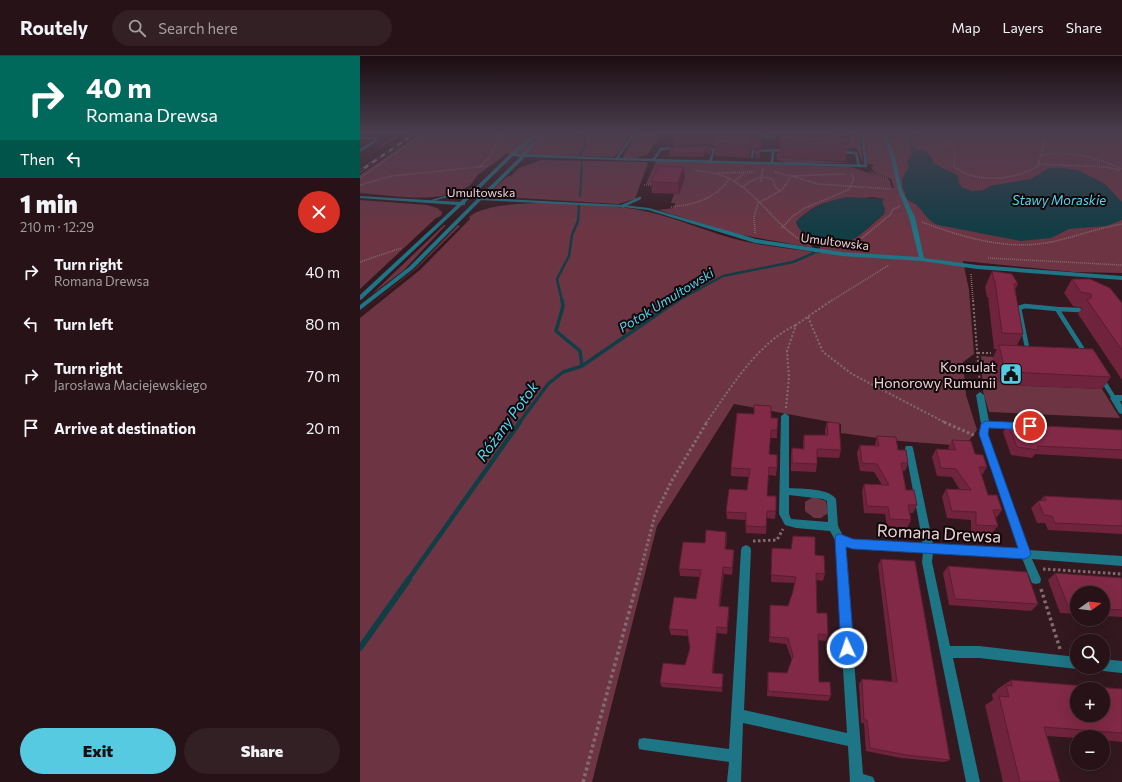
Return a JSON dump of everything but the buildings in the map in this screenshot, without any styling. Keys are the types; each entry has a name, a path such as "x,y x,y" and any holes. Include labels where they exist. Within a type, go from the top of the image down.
{"street":[{"path":"360,298 500,166"},
{"path":"360,308 411,268 513,166"},
{"path":"894,166 895,173 912,217 922,259"},
{"path":"433,200 479,186"},
{"name":"Umultowska","path":"360,197 475,205 550,202"},
{"name":"Umultowska","path":"412,200 480,199 623,206 649,209 755,241 815,250 892,258 922,259 984,267 1122,278"},
{"path":"980,395 985,424 984,434 1025,554 1036,579"},
{"path":"1118,398 1122,410"},
{"path":"785,416 784,514 788,522 833,527"},
{"path":"985,424 1025,426"},
{"path":"909,448 929,549 927,562 973,782"},
{"path":"784,491 826,495 831,499 833,527 840,539 853,741 861,781"},
{"name":"Romana Drewsa","path":"840,539 853,544 1122,561"},
{"path":"734,782 746,550"},
{"path":"945,652 979,652 1070,662"},
{"path":"1110,666 1122,667"},
{"path":"737,715 853,741"},
{"path":"644,744 735,756"}],"lane":[{"path":"850,166 866,166"},
{"path":"623,206 640,198"},
{"path":"1029,354 1026,348 1019,308 1025,306 1079,310"},
{"path":"1057,309 1088,357 1081,357"},
{"path":"1022,354 1037,355"},
{"path":"1097,371 1118,398"}],"path":[{"path":"360,178 377,166"},
{"path":"360,184 392,176 489,166"},
{"path":"853,166 860,167 892,182"},
{"path":"954,166 971,174 990,178 1006,177 1031,171 1037,166"},
{"path":"1073,166 1105,167 1122,170"},
{"path":"1113,166 1122,170"},
{"path":"790,176 827,176 851,172 860,167"},
{"path":"693,170 715,173 763,171 784,174 818,184 893,188"},
{"path":"761,182 763,171"},
{"path":"734,181 747,172"},
{"path":"782,228 802,210 844,193 851,186 854,179 851,172"},
{"path":"715,173 734,181 742,187 782,228 812,246 815,250"},
{"path":"755,241 754,217 758,203 780,191 789,184 790,176"},
{"path":"742,187 751,179 762,177 773,180 775,187 780,191"},
{"path":"664,208 678,207 706,198 724,188 729,179"},
{"path":"644,185 656,185"},
{"path":"840,246 862,238 891,214 892,210 906,204"},
{"path":"918,221 941,229 990,240 1023,245 1039,244 1122,224"},
{"path":"360,262 405,247"},
{"path":"583,782 655,514 700,431 751,361 785,330 796,325 842,293 894,262 892,258"},
{"path":"987,258 1122,265"},
{"path":"971,274 980,395"},
{"path":"808,317 823,352 852,374 921,411 987,442"},
{"path":"785,416 789,377 787,351 796,325"},
{"path":"978,353 991,353"},
{"path":"746,550 746,544 748,541 777,540 788,522"},
{"path":"1031,568 1122,574"},
{"path":"1036,579 1063,661"}],"shaded area":[{"path":"373,166 491,166 479,174 469,186 455,193 442,196 415,198 360,193 360,175"},
{"path":"525,166 647,166 635,199 618,204 490,196 490,192 519,168"},
{"path":"654,166 851,167 887,179 890,181 892,188 894,188 891,179 874,172 871,167 1122,166 1122,273 1074,272 963,261 969,290 974,354 963,362 966,395 977,430 965,446 900,441 841,433 841,424 734,404 657,526 592,782 360,782 360,318 420,270 470,219 469,217 482,210 502,206 553,203 628,208 681,221 730,238 752,243 820,253 828,251 819,249 822,245 809,243 813,248 736,234 658,210 674,208 675,203 671,203 674,194 679,194 685,177 659,176 656,184 646,184","holes":["1044,177 1074,182 1102,194 1093,216 1069,229 1024,214 972,201 945,201 937,205 926,216 918,205 908,200 905,194 926,192 928,188 935,186 976,196 982,195 984,190 991,186","872,197 884,199 879,203 880,210 884,214 863,232 849,241 842,243 826,244 818,242 805,234 796,222 814,208 831,201"]},
{"path":"360,200 427,205 437,208 442,212 441,216 436,218 360,289"},
{"path":"444,225 446,225 404,270 372,294"},
{"path":"458,225 460,226 416,269 360,313 415,269"},
{"path":"981,356 993,357 997,375 1002,385 1102,389 1120,418 989,412 983,391"},
{"path":"813,497 826,501 828,513 821,518 814,518 805,511 805,502"}],"water":[{"name":"Stawy Moraskie","path":"909,166 939,166 958,176 959,183 963,188 973,191 984,190 991,186 1031,179 1049,168 1064,168 1080,171 1105,184 1122,202 1122,220 1106,226 1069,229 1051,238 1021,241 938,225 929,219 918,206 908,200 902,180"},
{"path":"847,197 884,199 882,202 885,209 884,214 859,235 850,241 843,243 826,244 818,242 800,229 796,222 807,212 833,200"}],"waterway":[{"name":"Różany Potok","path":"580,196 582,166"},
{"name":"Różany Potok","path":"562,301 557,279 569,256 572,235 578,221 579,206"},
{"name":"Potok Umultowski","path":"677,301 723,276 793,262 814,253"},
{"name":"Różany Potok","path":"562,300 563,306 556,331 580,351 582,366"},
{"name":"Potok Umultowski","path":"582,366 678,300"},
{"name":"Różany Potok","path":"519,423 548,384 563,372 582,366"},
{"name":"Różany Potok","path":"408,580 520,422"},
{"name":"Różany Potok","path":"360,648 409,579"}],"railway":[{"path":"360,171 367,166"}],"place":[{"name":"Konsulat Honorowy Rumunii","path":"1011,374"}],"route":[{"path":"847,648 840,539 853,544 1025,554 984,434 985,424 1030,426"}]}
